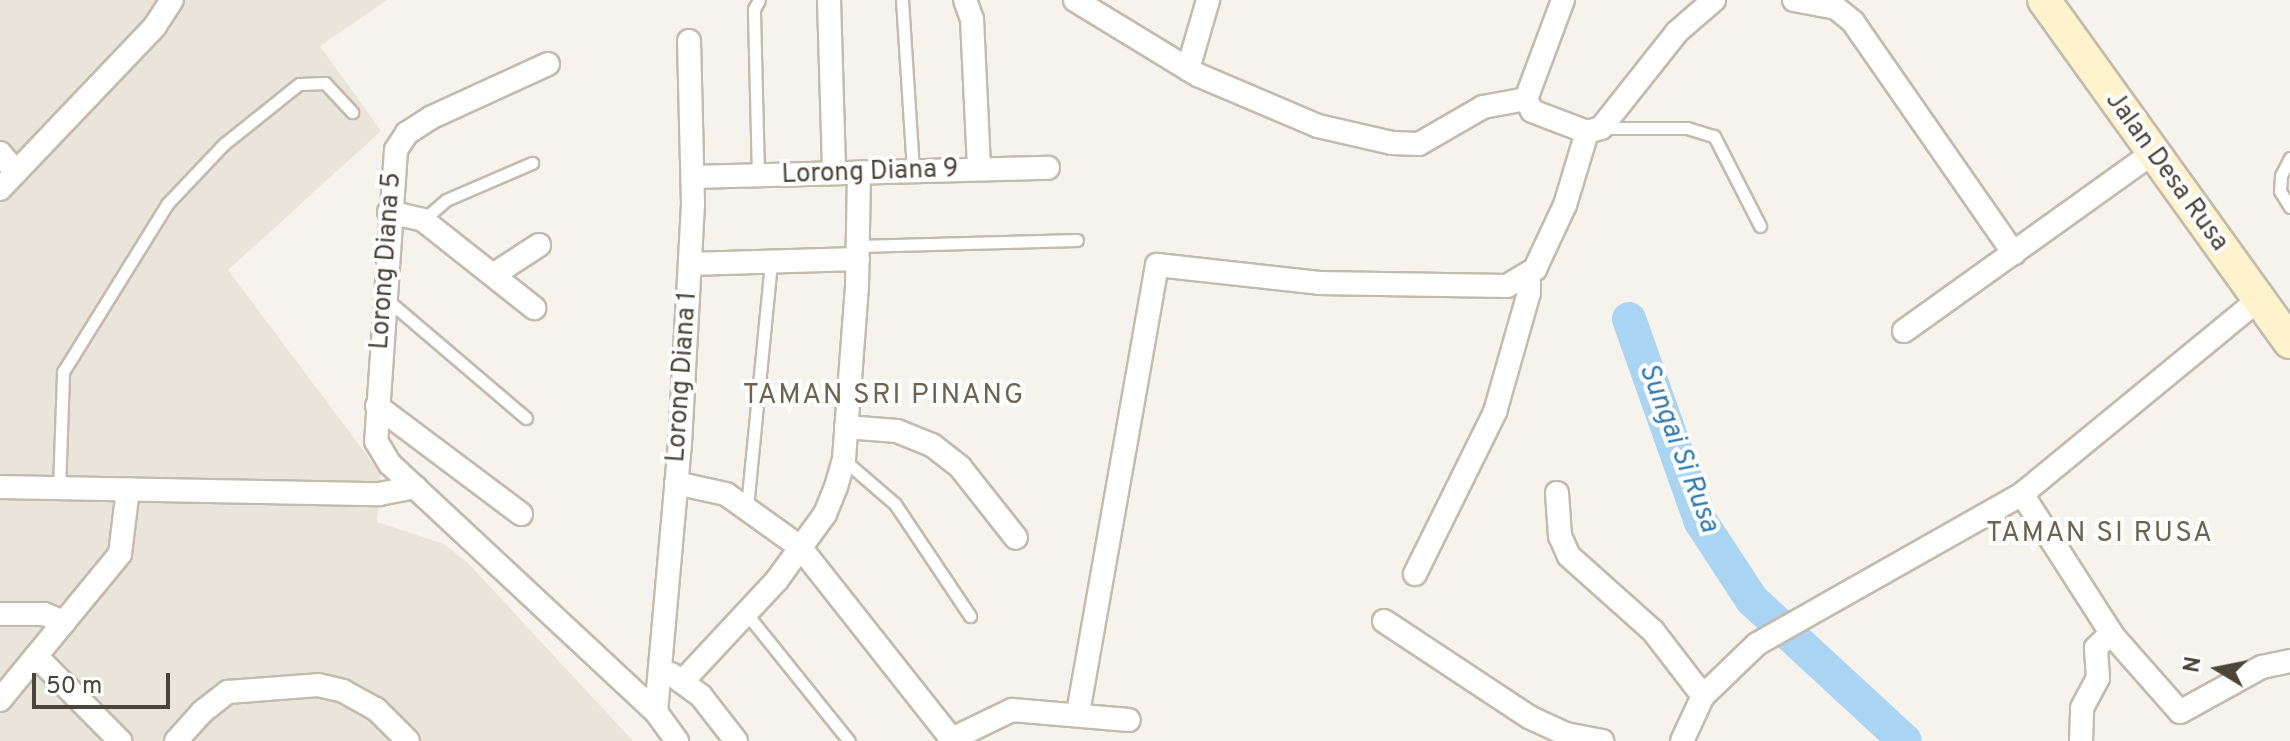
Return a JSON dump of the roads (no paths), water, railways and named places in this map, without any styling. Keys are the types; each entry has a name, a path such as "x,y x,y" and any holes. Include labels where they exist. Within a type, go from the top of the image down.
{"street":[{"path":"0,189 155,26 172,0"},
{"path":"829,0 834,173"},
{"path":"1075,0 1188,69 1318,126 1392,143 1419,144 1483,107 1526,99"},
{"path":"1188,69 1208,0"},
{"path":"1563,0 1526,99 1532,111 1594,130"},
{"path":"1415,574 1495,412 1525,307 1529,275 1565,205 1594,130 1677,32 1714,0"},
{"path":"1794,0 1836,8 1853,22 2014,254"},
{"name":"Jalan Desa Rusa","path":"2044,0 2151,154 2290,342"},
{"path":"969,9 979,169"},
{"name":"Lorong Diana 1","path":"656,712 657,664 676,483 690,264 693,177 689,41"},
{"name":"Lorong Diana 5","path":"548,64 407,133 396,150 389,212 376,441 415,487 656,712 677,741"},
{"path":"0,153 16,172"},
{"path":"1904,331 2151,154"},
{"name":"Lorong Diana 9","path":"693,177 1048,168"},
{"path":"682,682 746,613 825,514 844,459 858,252 859,173"},
{"path":"389,212 423,220 534,308"},
{"path":"493,275 539,245"},
{"path":"690,264 771,261 858,252"},
{"path":"1078,713 1157,265 1402,287 1507,286 1529,275"},
{"path":"1682,741 1703,696 1757,644 2022,494 2258,300"},
{"path":"377,406 521,514"},
{"path":"846,427 897,431 932,445 960,467 1016,538"},
{"path":"676,483 726,494 800,547 952,740 1012,710 1078,713 1129,720"},
{"path":"0,487 379,494 415,487"},
{"path":"0,700 120,554 128,489"},
{"path":"1557,493 1560,536 1569,556 1653,631 1703,696"},
{"path":"2022,494 2111,633 2180,712 2262,667 2290,661"},
{"path":"0,614 44,614 64,622"},
{"path":"1384,621 1529,717 1566,734 1602,741"},
{"path":"2081,741 2082,708 2098,678 2096,648 2111,633"},
{"path":"36,656 120,741"},
{"path":"657,664 701,696 736,741"},
{"path":"176,741 228,692 304,685 343,691 376,709 408,741"}],"lane":[{"path":"758,176 754,9 759,0"},
{"path":"902,0 913,172"},
{"path":"59,489 63,372 167,204 224,144 299,84 325,83 352,112"},
{"path":"1594,130 1687,128 1714,136 1760,226"},
{"path":"2290,158 2281,176 2280,191 2290,207"},
{"path":"423,220 446,200 532,163"},
{"path":"858,252 1077,240"},
{"path":"747,507 771,261"},
{"path":"384,297 526,418"},
{"path":"844,459 895,504 970,616"},
{"path":"746,613 849,741"}],"waterway":[{"name":"Sungai Si Rusa","path":"1629,319 1701,522 1752,600 1905,741"}],"district":[{"name":"TAMAN SRI PINANG","path":"884,396"},
{"name":"TAMAN SI RUSA","path":"2100,534"}]}
